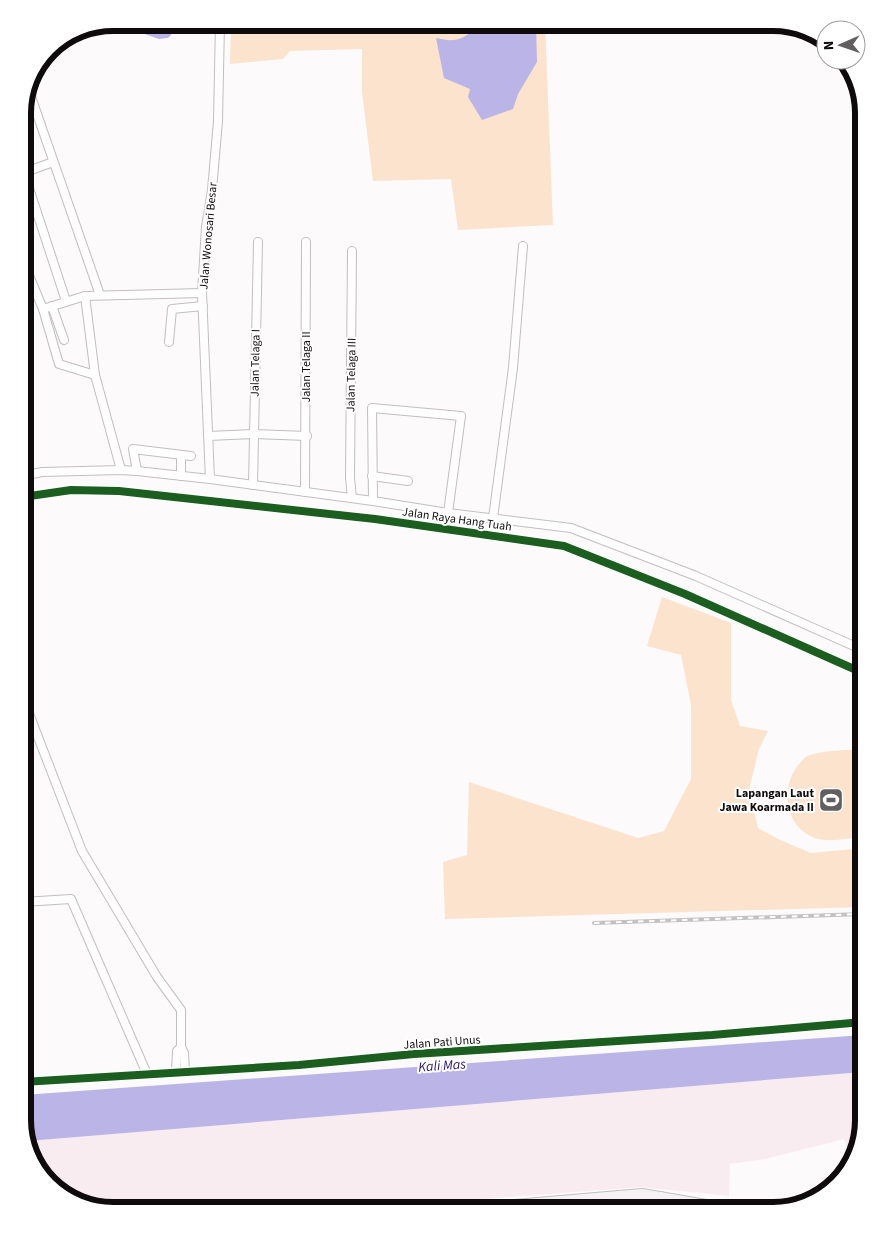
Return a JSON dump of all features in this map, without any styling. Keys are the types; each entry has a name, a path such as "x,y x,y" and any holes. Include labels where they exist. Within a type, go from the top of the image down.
{"street":[{"name":"Jalan Wonosari Besar","path":"210,479 202,293 206,227 212,190 218,121 220,31"},
{"path":"32,101 100,295"},
{"path":"31,169 53,162"},
{"path":"31,196 66,301"},
{"name":"Jalan Telaga I","path":"253,485 258,242"},
{"name":"Jalan Telaga II","path":"306,242 306,492"},
{"path":"493,518 513,368 523,246"},
{"name":"Jalan Telaga III","path":"352,251 350,478 352,498"},
{"path":"31,280 43,309 59,364 95,375"},
{"path":"43,309 85,296 202,293"},
{"path":"85,296 95,375 122,470"},
{"path":"52,306 64,340"},
{"path":"169,342 172,309 203,306"},
{"path":"373,501 372,408 461,416 448,513"},
{"path":"208,436 254,434 307,436"},
{"path":"137,471 133,449 191,456"},
{"path":"181,455 181,476"},
{"name":"Jalan Raya Hang Tuah","path":"31,474 42,472 137,471 210,479 448,513 571,528 696,576 855,646"},
{"path":"372,476 408,481"},
{"name":"Jalan Raya Hang Tuah","path":"31,496 71,490 119,491 374,519 564,546 685,594 855,669"},
{"path":"31,719 82,851 157,977 181,1010 181,1047 184,1053 185,1071"},
{"path":"31,901 71,899 148,1074"},
{"name":"Jalan Pati Unus","path":"31,1081 299,1065 414,1054 712,1035 855,1023"},
{"path":"176,1072 177,1052 181,1047"},
{"path":"550,1202 642,1194 693,1202"},
{"path":"658,1202 662,1196"}],"shaded area":[{"path":"136,31 172,31 168,38 159,39"},
{"path":"231,31 545,31 553,225 458,230 451,179 373,181 362,92 362,49 290,51 283,59 230,64"},
{"path":"470,31 536,31 537,62 518,94 513,109 482,120 468,97 470,89 444,78 436,38 458,39"},
{"path":"662,597 731,623 731,700 740,726 768,731 759,749 749,790 758,828 811,853 855,849 855,907 445,919 443,862 467,855 469,782 638,838 664,831 691,779 691,705 681,655 647,646"},
{"name":"Lapangan Laut Jawa Koarmada II","path":"855,750 855,838 822,840 810,836 800,829 793,820 787,798 788,787 798,765 806,757 834,751"},
{"path":"855,1036 855,1073 34,1141 31,1119 31,1094"},
{"path":"855,1073 855,1119 852,1141 848,1151 844,1139 765,1159 730,1164 729,1196 640,1187 447,1202 108,1202 77,1193 55,1178 42,1161 34,1141"}],"railway":[{"path":"594,923 855,914"}],"cycle path":[{"path":"31,496 71,490 119,491 375,519 564,546 685,594 855,669"},
{"path":"31,1082 299,1065 414,1054 712,1035 855,1023"}],"place":[{"name":"Lapangan Laut Jawa Koarmada II","path":"831,800"}],"water label":[{"name":"Kali Mas","path":"442,1065"}]}
